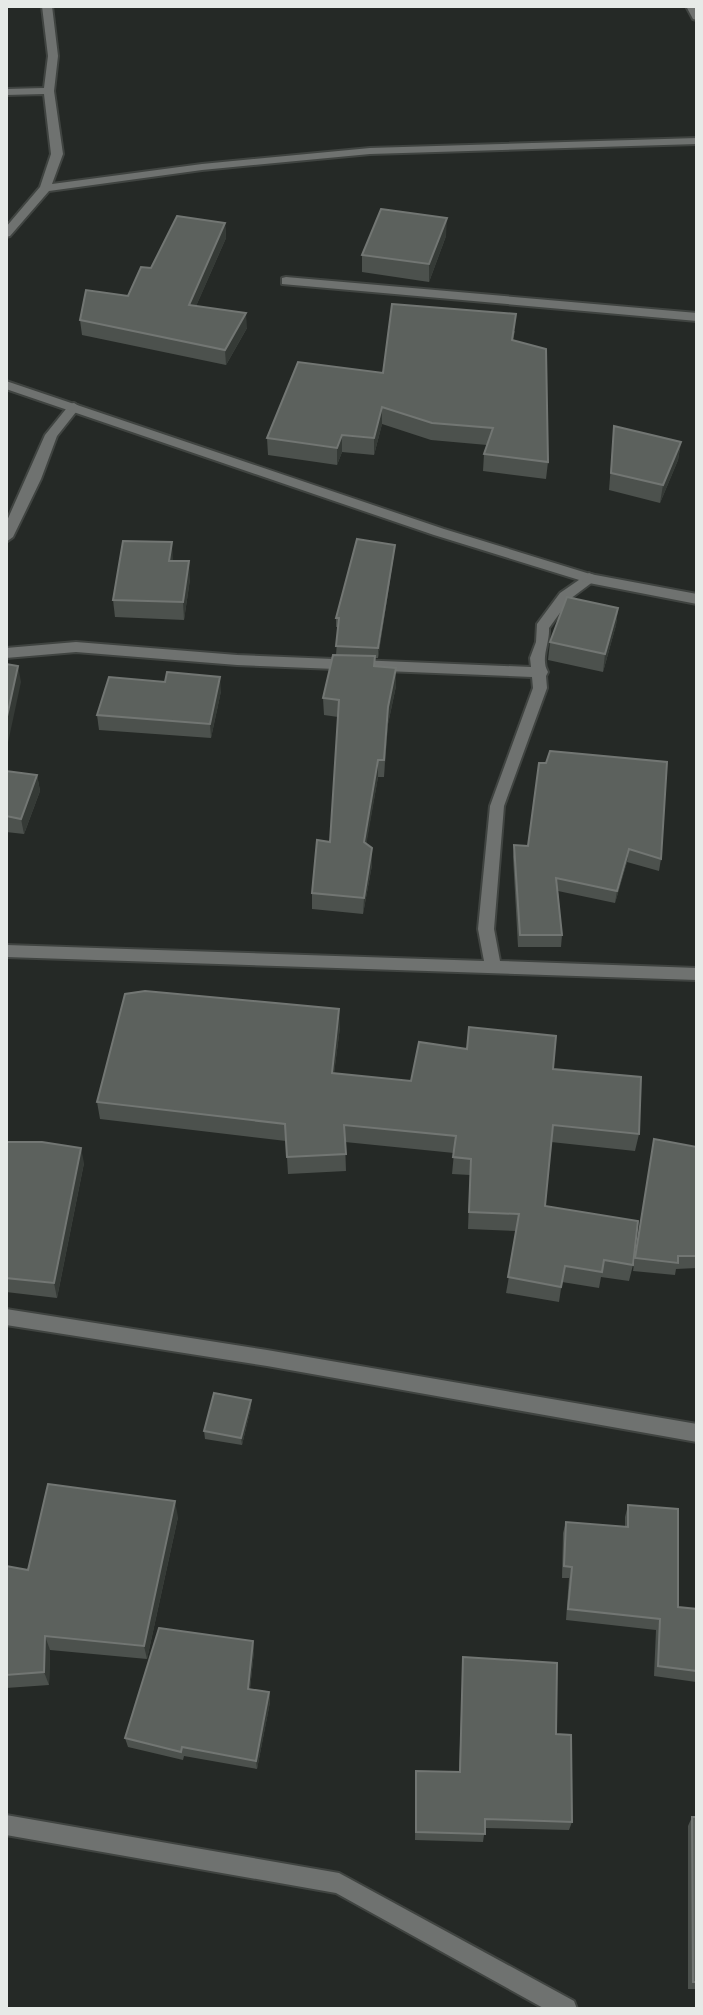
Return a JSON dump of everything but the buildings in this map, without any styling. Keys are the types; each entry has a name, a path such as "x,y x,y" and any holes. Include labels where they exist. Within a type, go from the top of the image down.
{"street":[{"path":"6,234 45,188 57,154 49,91 53,56 47,6"},
{"path":"691,6 697,17"},
{"path":"6,92 49,91"},
{"path":"45,188 202,167 370,151 697,141"},
{"path":"286,281 697,317"},
{"path":"6,385 439,532 589,578 697,599"},
{"path":"6,537 51,435 62,417 74,407"},
{"path":"493,968 486,929 497,806 540,688 541,672 537,658 543,642 542,627 565,596 589,578"},
{"path":"6,653 76,647 237,660 541,672"},
{"path":"6,951 697,974"},
{"path":"6,1317 267,1358 697,1433"},
{"path":"6,1825 339,1883 566,2009"}]}
